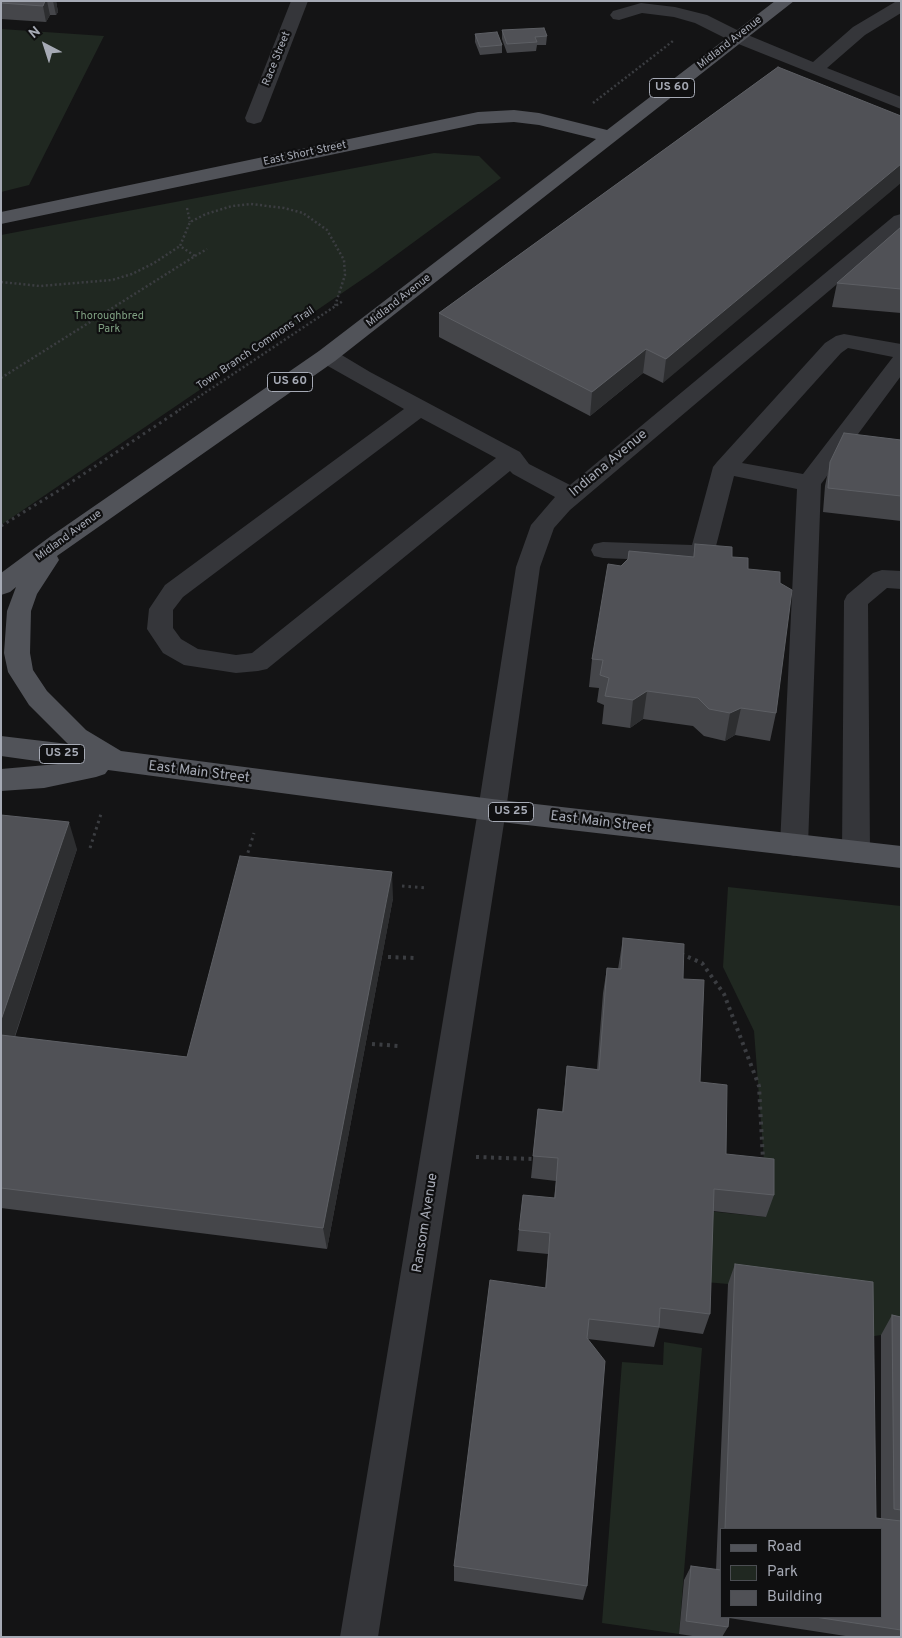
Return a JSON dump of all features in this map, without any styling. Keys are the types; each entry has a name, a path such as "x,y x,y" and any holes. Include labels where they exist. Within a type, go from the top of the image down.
{"main road":[{"name":"Midland Avenue","path":"1,586 60,542 328,356 609,136 786,1"},
{"name":"East Short Street","path":"1,218 478,118 514,116 539,119 609,136"},
{"name":"East Main Street","path":"60,542 30,585 19,612 17,653 21,672 38,698 77,737 123,763"},
{"name":"East Main Street","path":"1,746 492,810 901,857"},
{"path":"1,780 44,777 123,763"}],"street":[{"name":"Race Street","path":"254,118 300,1"},
{"path":"815,69 859,31 901,6"},
{"path":"619,16 641,8 675,12 701,19 737,37 901,104"},
{"name":"Indiana Avenue","path":"492,810 528,566 543,525 571,496 901,220"},
{"path":"702,554 725,467 833,348 844,341 894,349 901,352"},
{"path":"328,356 512,457 521,469 571,496"},
{"path":"794,845 796,605 810,483 901,362"},
{"path":"420,408 174,591 161,609 160,629 172,646 193,658 236,664 258,662 512,457"},
{"path":"725,467 810,483"},
{"path":"603,550 702,554 745,577"},
{"path":"856,852 856,601 882,579 901,580"},
{"name":"Ransom Avenue","path":"359,1637 492,810"}],"path":[{"path":"593,104 701,19"},
{"path":"1,282 40,286 112,280 132,274 147,267 180,246 190,222 185,201"},
{"path":"190,222 206,214 232,206 251,204 284,208 309,216 327,230 344,260 345,275 335,306"},
{"path":"180,246 195,256"},
{"path":"1,378 207,249"},
{"name":"Town Branch Commons Trail","path":"1,526 58,492 343,301"},
{"path":"90,848 101,814"},
{"path":"243,867 254,833"},
{"path":"402,886 426,888"},
{"path":"677,953 702,963 724,994 759,1086 764,1160 755,1160"},
{"path":"388,957 414,958"},
{"path":"372,1044 399,1046"},
{"path":"476,1157 533,1159"}],"green space":[{"path":"1,29 104,36 29,185 1,192"},
{"name":"Thoroughbred Park","path":"434,153 479,156 501,178 373,272 1,525 1,235"},
{"path":"728,887 901,906 901,1338 881,1335 862,1338 728,1284 705,1282 707,1211 766,1217 764,1161 754,1031 723,967"},
{"path":"664,1342 702,1348 679,1634 602,1623 622,1362 663,1365"}],"building":[{"path":"1,1 45,1 43,6 1,3"},
{"path":"544,28 547,36 535,37 537,42 507,44 502,30"},
{"path":"497,32 502,45 480,47 475,34"},
{"path":"778,67 901,116 901,164 666,359 646,349 592,392 439,313"},
{"path":"901,227 901,289 837,283"},
{"path":"844,433 901,440 901,496 828,488 830,462"},
{"path":"695,544 732,547 732,557 748,558 748,569 780,572 780,583 792,590 776,713 741,708 730,713 709,709 698,698 647,691 633,700 605,696 609,678 600,675 603,660 592,659 608,564 621,566 628,559 629,551 694,557"},
{"path":"1,815 69,822 1,1020"},
{"path":"240,856 392,872 323,1228 1,1188 1,1035 187,1057"},
{"path":"623,938 684,944 683,979 704,980 700,1082 727,1085 726,1154 774,1159 774,1195 714,1189 710,1314 660,1308 659,1327 589,1319 587,1338 605,1361 587,1586 454,1566 490,1280 546,1288 550,1233 519,1230 523,1195 555,1198 558,1158 533,1156 538,1109 563,1112 567,1066 599,1070 607,968 621,969"},
{"path":"735,1264 873,1282 876,1518 901,1521 901,1630 822,1618 882,1618 882,1528 725,1528"},
{"path":"892,1315 901,1317 901,1510 894,1509"},
{"path":"691,1566 720,1570 720,1618 729,1618 728,1627 686,1621"}]}
